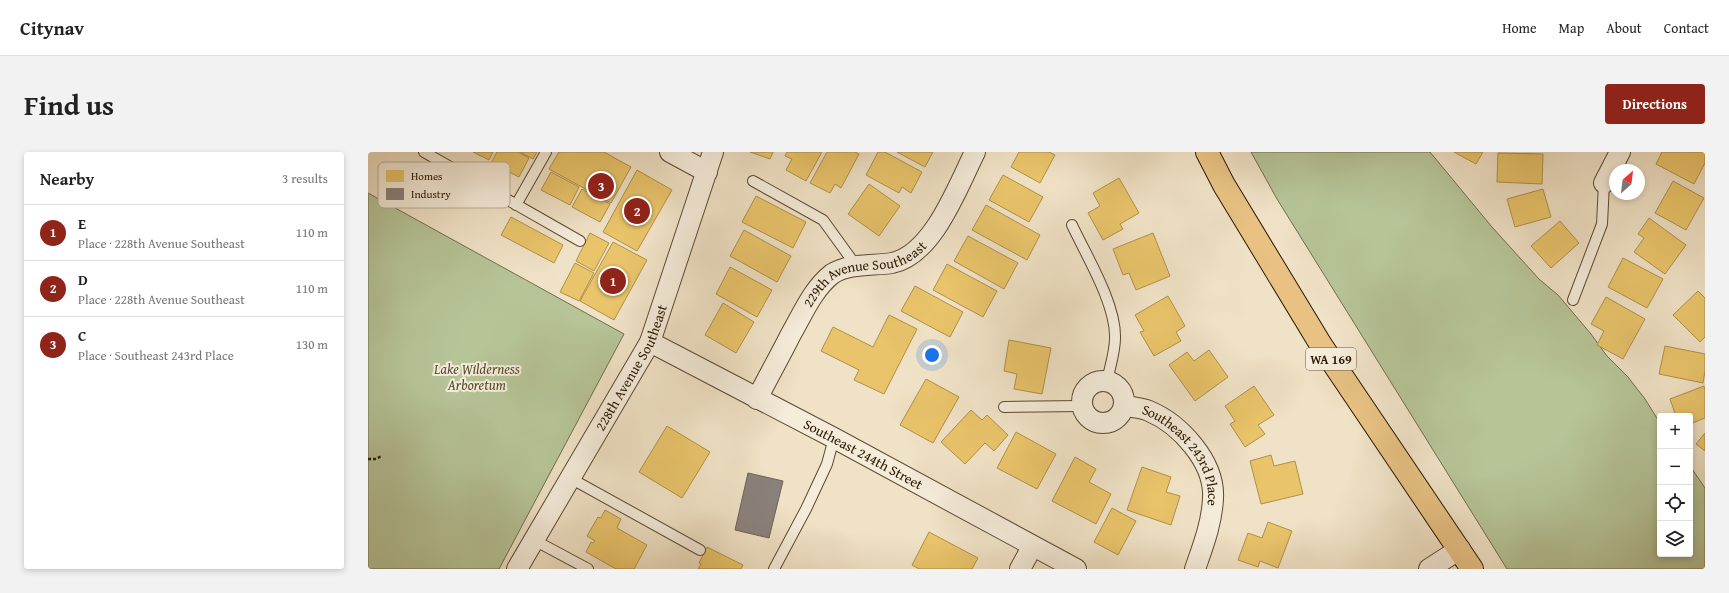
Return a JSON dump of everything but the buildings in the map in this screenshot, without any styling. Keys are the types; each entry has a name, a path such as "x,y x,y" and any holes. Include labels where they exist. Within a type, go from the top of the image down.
{"main road":[{"name":"WA 169","path":"1207,152 1224,185 1321,345 1460,549 1472,569"}],"street":[{"path":"670,152 706,172"},
{"name":"228th Avenue Southeast","path":"517,569 650,342 713,152"},
{"name":"229th Avenue Southeast","path":"757,398 810,299 818,288 834,273 849,267 893,263 922,246 937,227 975,152"},
{"path":"1604,183 1620,152"},
{"name":"Southeast 244th Street","path":"650,342 834,438 1032,547 1076,569"},
{"path":"1082,406 1082,398 1085,390 1091,384 1099,380 1108,380"},
{"name":"Southeast 243rd Place","path":"1082,406 1085,414 1092,420 1099,423 1108,423 1116,420 1122,414 1125,406 1125,398 1121,390 1108,380"},
{"name":"Southeast 243rd Place","path":"1125,406 1148,410 1172,425 1196,448 1204,463 1211,482 1214,497 1211,522 1194,569"},
{"path":"1020,569 1032,547"},
{"path":"1429,569 1460,549"}],"lane":[{"path":"424,152 441,162"},
{"path":"516,206 546,152"},
{"path":"754,181 823,220 857,267"},
{"path":"1573,300 1602,224 1604,183"},
{"path":"510,202 580,241"},
{"path":"1072,225 1110,305 1114,320 1116,340 1108,380"},
{"path":"1004,407 1082,406"},
{"path":"774,569 806,509 827,464 834,438"},
{"path":"570,478 700,550"},
{"path":"534,540 588,569"}],"path":[{"path":"368,459 375,459 382,456"}],"green space":[{"path":"1251,152 1430,152 1492,227 1539,279 1558,295 1591,334 1607,356 1628,377 1645,399 1657,418 1657,557 1693,557 1693,470 1705,488 1705,569 1507,569 1277,199"},
{"name":"Lake Wilderness Arboretum","path":"368,193 378,199 378,208 395,208 624,334 499,569 368,569"}],"place":[{"name":"C","path":"601,186"},
{"name":"D","path":"637,211"},
{"name":"E","path":"613,281"}]}
